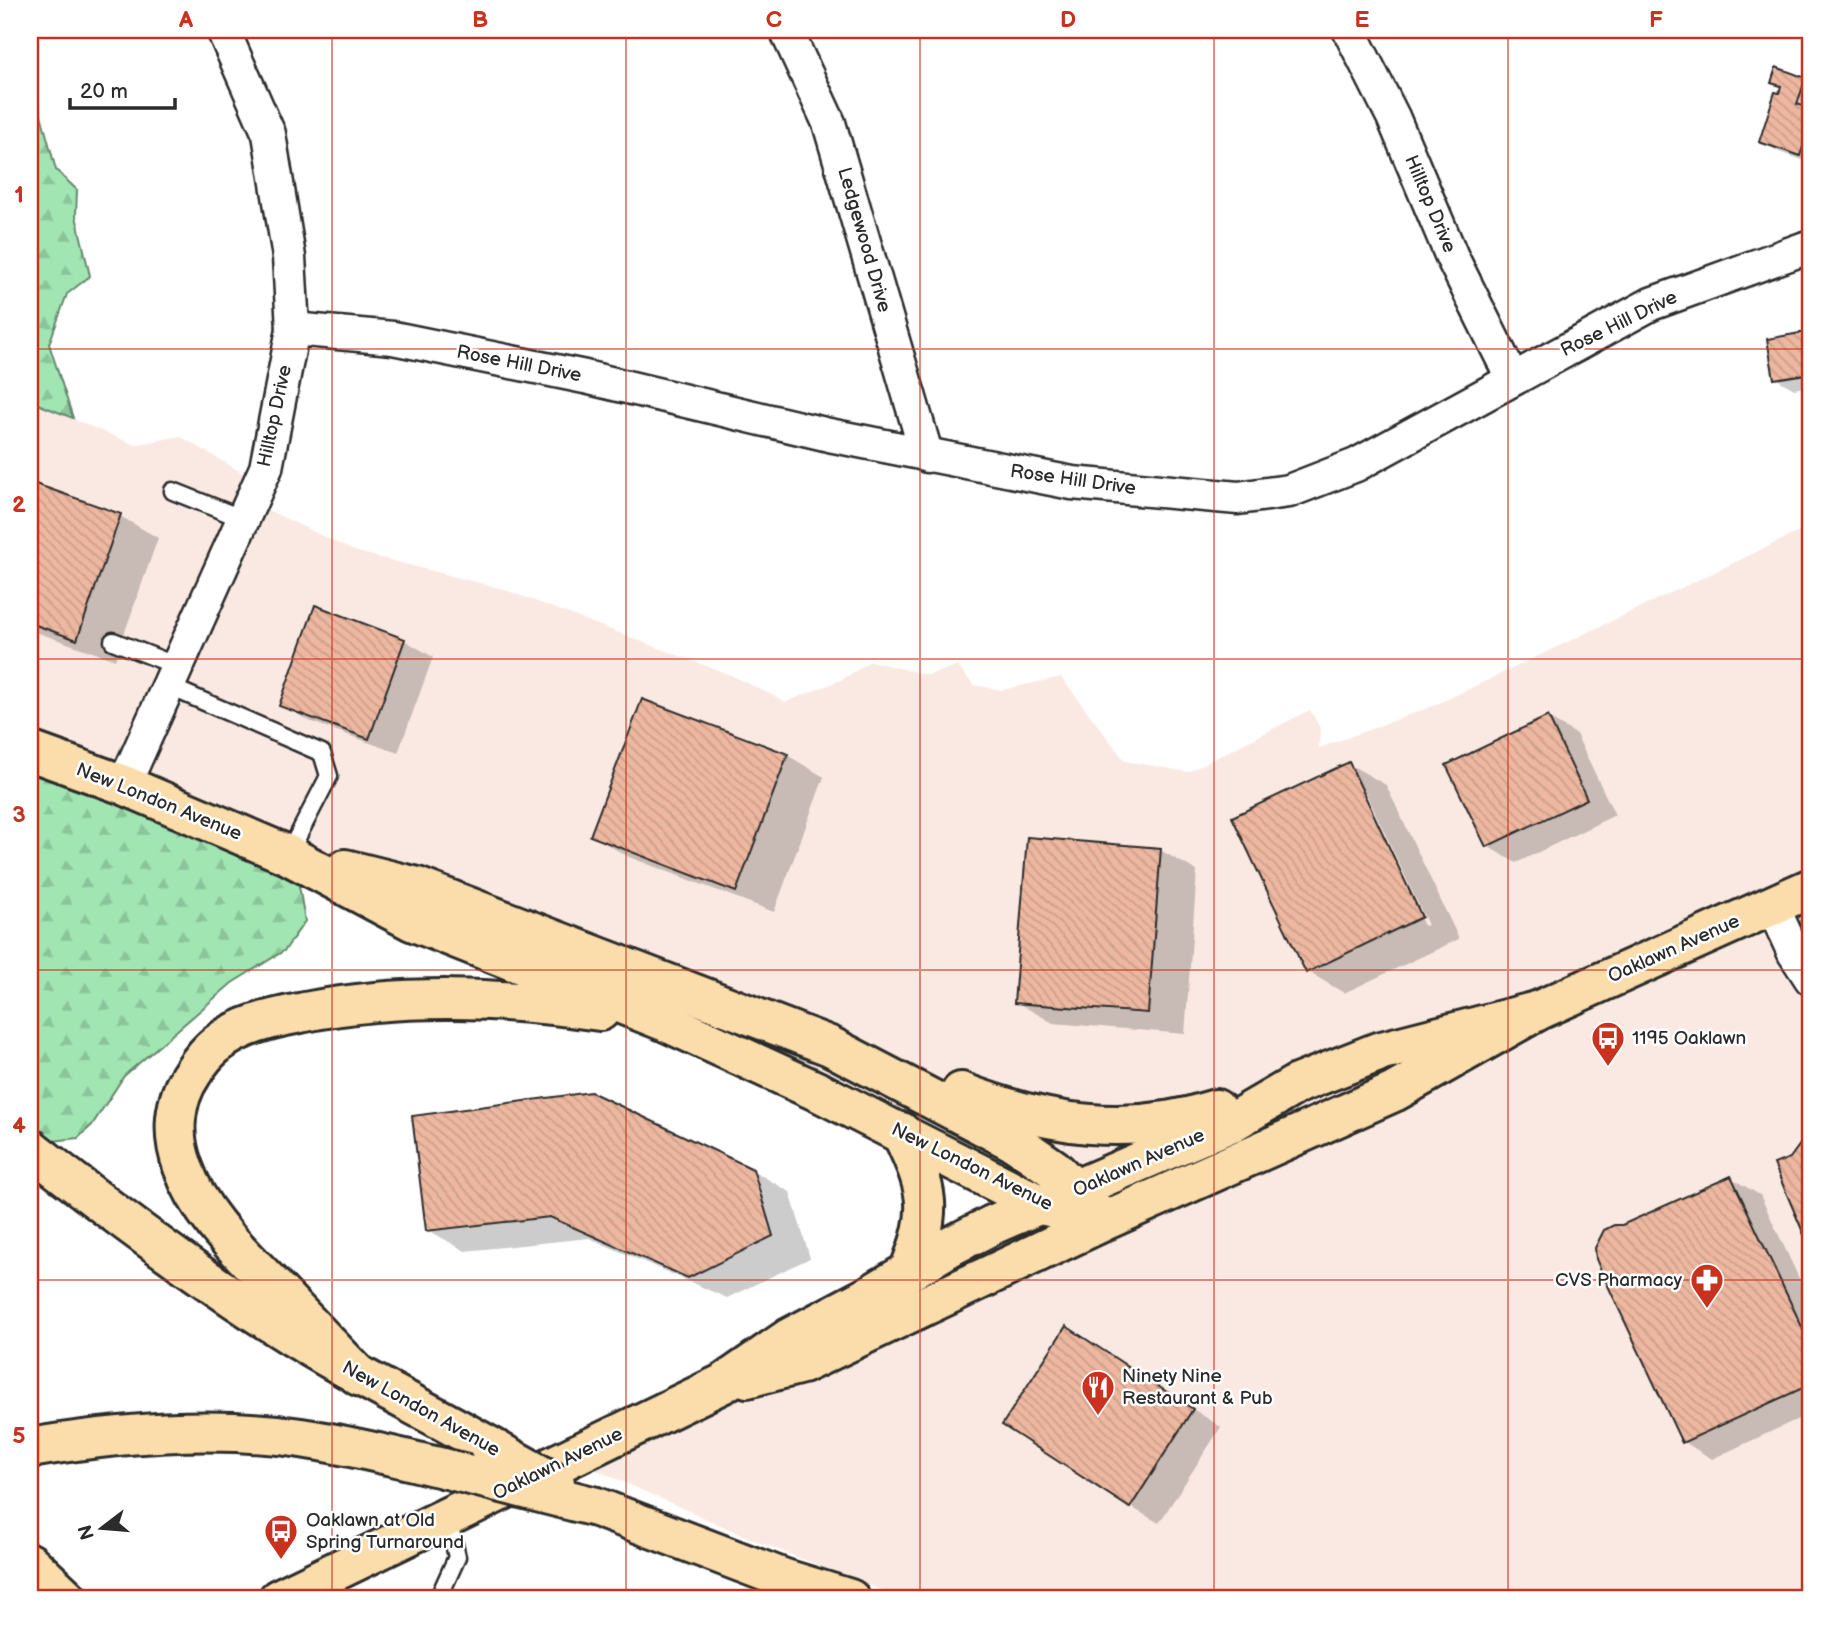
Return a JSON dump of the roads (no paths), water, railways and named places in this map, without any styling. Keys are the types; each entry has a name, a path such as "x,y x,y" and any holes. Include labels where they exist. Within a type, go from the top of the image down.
{"main road":[{"name":"New London Avenue","path":"30,751 124,785 288,855 412,921 664,1021 901,1132 1041,1205 1104,1221"},
{"name":"New London Avenue","path":"288,855 417,887 830,1046 1016,1143 1054,1169 1104,1221"},
{"name":"Oaklawn Avenue","path":"283,1598 724,1383 1104,1221 1394,1092 1537,1011 1811,888"},
{"path":"359,1376 229,1241 194,1191 183,1169 175,1123 178,1099 204,1056 218,1042 263,1021 334,1006 401,1000 455,998 534,1002 664,1021"},
{"name":"Oaklawn Avenue","path":"796,1351 863,1299 992,1225 1232,1122 1297,1084 1377,1052 1537,1011"},
{"path":"830,1046 1026,1114 1099,1126 1169,1121 1297,1084"},
{"path":"901,1132 920,1175 926,1198 921,1241 909,1271"},
{"name":"New London Avenue","path":"30,1148 116,1215 276,1326 359,1376 596,1507 774,1574 850,1599"},
{"path":"30,1448 121,1436 232,1432 367,1449 596,1507"},
{"path":"30,1563 68,1599"}],"street":[{"name":"Hilltop Drive","path":"124,785 266,468 293,329 289,257 270,134 223,30"},
{"name":"Ledgewood Drive","path":"786,30 829,123 927,456"},
{"name":"Hilltop Drive","path":"1349,30 1393,117 1452,257 1512,378"},
{"name":"Rose Hill Drive","path":"293,329 393,338 585,377 927,456 1072,483 1238,498 1289,491 1356,465 1651,304 1811,246"},
{"path":"1772,905 1794,953 1811,979"}],"lane":[{"path":"173,491 243,519"},
{"path":"113,641 173,676 322,753 328,776 288,855"},
{"path":"438,1599 457,1557 448,1518"}],"place":[{"name":"1195 Oaklawn","path":"1608,1068"},
{"name":"CVS Pharmacy","path":"1707,1310"},
{"name":"Ninety Nine Restaurant & Pub","path":"1098,1417"},
{"name":"Oaklawn at Old Spring Turnaround","path":"281,1561"}]}
